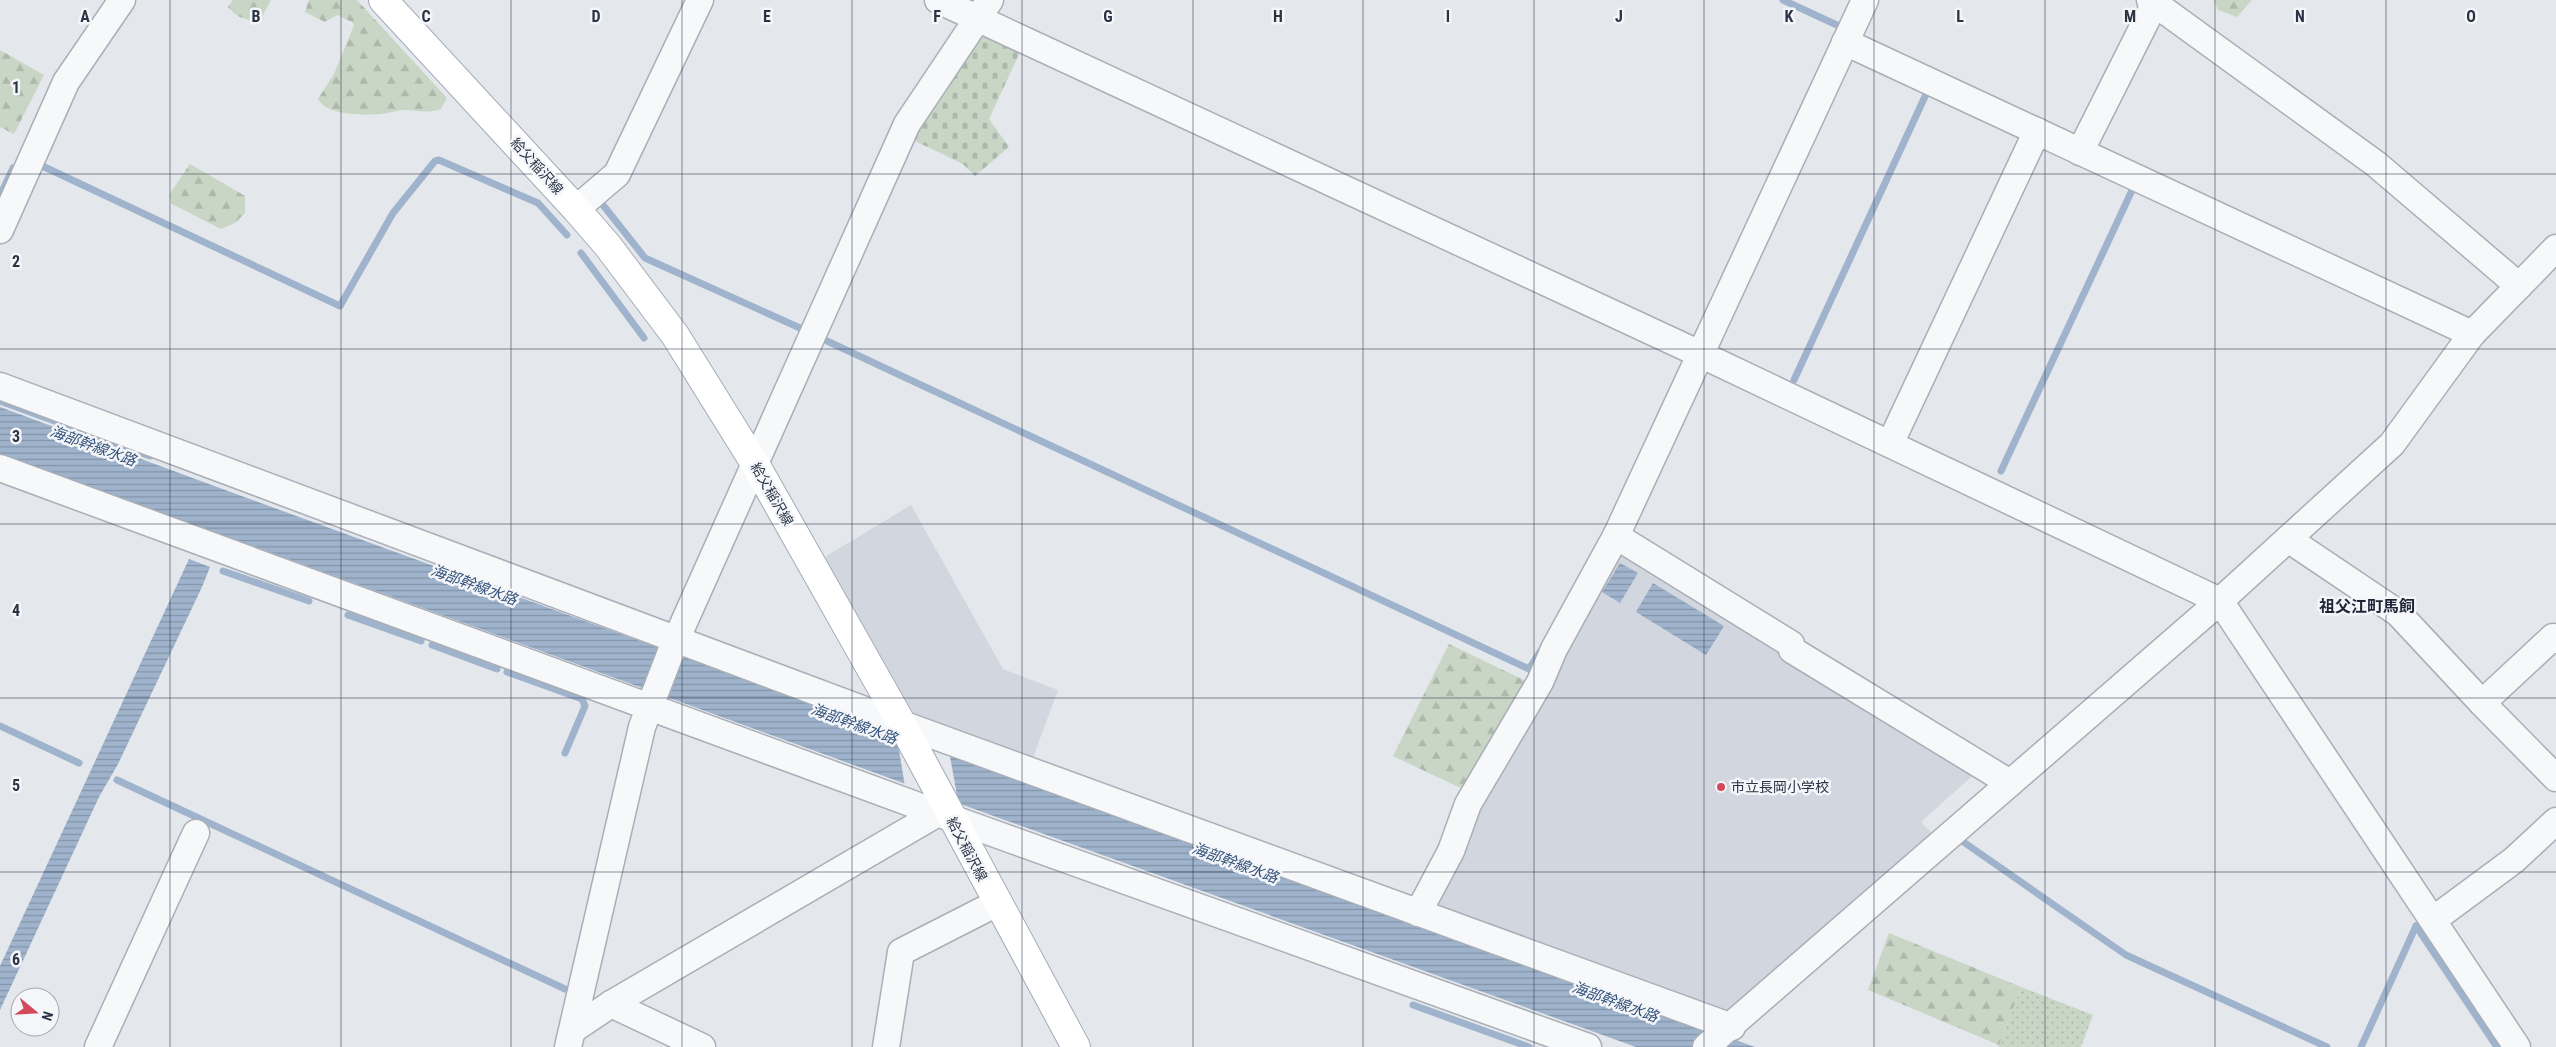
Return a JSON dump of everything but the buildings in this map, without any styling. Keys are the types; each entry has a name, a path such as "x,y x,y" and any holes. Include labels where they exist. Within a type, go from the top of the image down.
{"main road":[{"name":"給父稲沢線","path":"383,0 576,209 608,246 675,335 754,462 904,729 943,811 997,903 1076,1047"}],"street":[{"path":"0,230 66,82 122,0"},
{"path":"576,209 617,174 700,0"},
{"path":"938,0 984,9 1700,354 2220,601 2516,1047"},
{"path":"1418,913 1451,851 1468,804 1540,682 1554,649 1616,536 1864,0"},
{"path":"2080,152 2156,2 2376,164 2519,286"},
{"path":"571,1038 642,727 674,644 754,462 908,124 984,9"},
{"path":"1845,42 2472,334"},
{"path":"1890,444 2036,131"},
{"path":"1706,1047 2220,601 2392,444 2472,334 2556,248"},
{"path":"0,386 674,644 904,729 1418,913 1729,1028"},
{"path":"0,468 652,702 943,811 1588,1047"},
{"path":"1616,536 1791,644 1792,650 2010,783"},
{"path":"2288,539 2398,613 2482,704 2556,778"},
{"path":"2482,704 2553,637 2556,640"},
{"path":"571,1038 611,1004 943,811"},
{"path":"2433,920 2514,860 2556,821"},
{"path":"98,1047 196,833"},
{"path":"886,1047 901,952 997,903"},
{"path":"611,1004 702,1047"}],"shaded area":[{"path":"911,505 1003,669 1058,690 1031,763 915,720 825,557"},
{"name":"市立長岡小学校","path":"1618,548 1980,769 1921,822 1934,835 1729,1016 1428,905"}],"green space":[{"path":"233,0 271,0 260,20 255,20 242,18 231,11 228,7"},
{"path":"309,0 357,0 447,98 441,109 431,111 403,110 383,114 355,114 329,109 323,105 318,99 334,74 354,25 352,22 337,15 325,22 305,12"},
{"path":"2214,0 2252,0 2237,17 2218,10"},
{"path":"990,36 1021,50 989,119 1009,147 975,176 963,164 913,140 980,37"},
{"path":"0,50 44,75 14,134 0,127"},
{"path":"190,164 245,196 245,213 235,223 221,229 172,204 169,195"},
{"path":"1449,644 1532,684 1469,792 1393,756"},
{"path":"1889,933 2021,987 1999,1045 1868,990"},
{"path":"2021,987 2093,1015 2081,1047 1998,1047"}],"water":[{"name":"海部幹線水路","path":"0,407 1755,1047 1636,1047 988,814 0,454"},
{"path":"189,559 210,567 118,764 99,797 0,1010 0,966"},
{"path":"1620,563 1638,573 1620,603 1602,592"},
{"path":"1653,583 1724,626 1706,655 1636,612"}],"pier":[{"path":"896,731 949,751 959,806 905,787"}],"waterway":[{"path":"1783,0 1839,26"},
{"path":"1794,380 1928,90"},
{"path":"36,163 340,306 393,213 435,161 439,160 538,203 567,235"},
{"path":"0,196 13,168"},
{"path":"2001,471 2135,184"},
{"path":"599,200 645,258 800,328"},
{"path":"581,253 644,338"},
{"path":"827,341 1529,669 1540,652"},
{"name":"海部幹線水路","path":"0,401 150,456"},
{"path":"223,571 309,601"},
{"path":"348,615 421,641"},
{"path":"432,645 497,669"},
{"path":"507,672 582,699 585,706 565,753"},
{"path":"0,726 79,763"},
{"path":"117,780 565,989"},
{"path":"1962,841 2126,955 2327,1047"},
{"path":"2416,926 2497,1047"},
{"path":"2361,1047 2416,926"},
{"path":"1413,1005 1529,1047"}],"place":[{"name":"市立長岡小学校","path":"1721,787"}],"district":[{"name":"祖父江町馬飼","path":"2367,606"}]}
